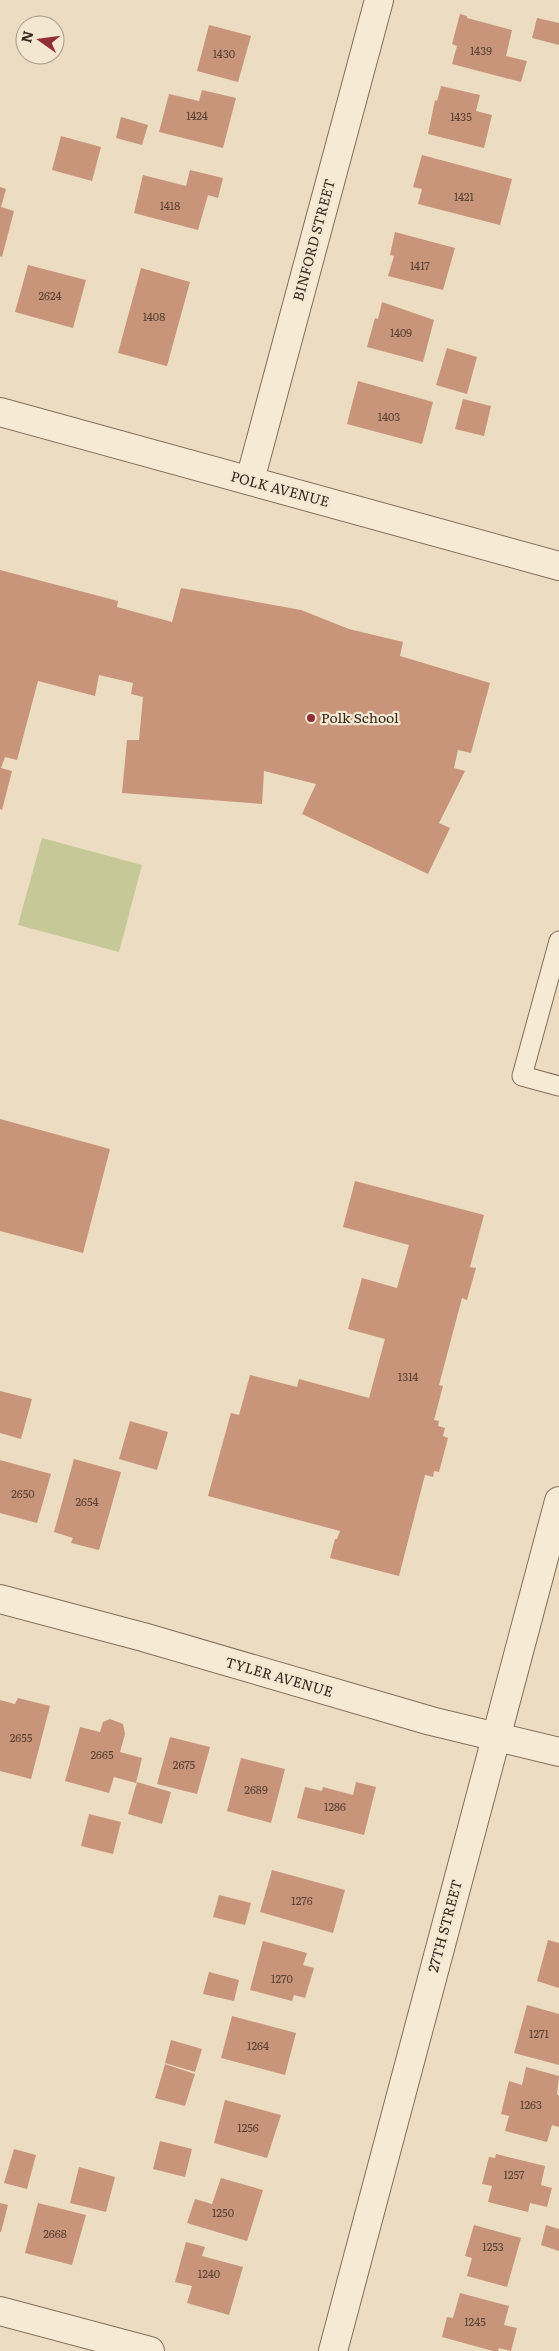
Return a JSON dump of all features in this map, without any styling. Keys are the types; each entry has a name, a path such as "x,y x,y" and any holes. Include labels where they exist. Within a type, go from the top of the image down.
{"street":[{"name":"BINFORD STREET","path":"250,480 379,0"},
{"name":"POLK AVENUE","path":"0,412 559,566"},
{"name":"27TH STREET","path":"333,2351 559,1501"},
{"name":"TYLER AVENUE","path":"0,1599 143,1637 431,1721 559,1752"},
{"path":"0,2311 150,2351"}],"lane":[{"path":"559,941 522,1076 559,1086"}],"green space":[{"path":"42,838 142,865 119,952 18,925"}],"building":[{"path":"460,14 467,16 467,18 512,30 506,56 527,61 521,82 452,64 457,46 452,44"},
{"path":"537,18 559,23 559,45 532,38"},
{"path":"209,25 251,36 238,82 197,71"},
{"path":"441,86 480,95 476,111 492,115 484,148 428,134 435,100 437,101"},
{"path":"202,90 236,98 223,148 159,132 169,94 199,101"},
{"path":"121,117 148,125 142,145 116,138"},
{"path":"61,136 101,147 92,181 52,170"},
{"path":"422,155 512,179 500,225 418,204 422,189 413,187"},
{"path":"190,170 223,178 218,198 208,195 198,230 134,213 143,175 186,186"},
{"path":"0,187 6,189 1,207 14,211 2,257 0,256"},
{"path":"395,232 455,248 443,290 388,276 394,256 390,255"},
{"path":"28,265 86,280 73,328 15,312"},
{"path":"141,268 190,282 167,366 118,353"},
{"path":"382,302 434,320 423,362 367,347 375,318 378,319"},
{"path":"447,348 477,357 467,394 436,385"},
{"path":"358,381 433,402 422,444 347,424"},
{"path":"463,399 491,406 484,436 455,429"},
{"name":"Polk School","path":"0,570 118,601 117,607 172,622 181,588 301,610 349,629 403,642 400,656 490,683 471,753 458,750 454,768 465,771 439,823 450,828 428,874 302,814 316,784 264,771 262,804 122,793 127,740 139,740 143,697 131,694 133,683 99,675 95,696 38,681 17,760 5,757 1,768 12,771 2,810 0,809"},
{"path":"0,1119 110,1149 83,1253 0,1231"},
{"path":"355,1181 484,1215 470,1267 476,1268 467,1300 462,1298 439,1385 443,1386 434,1420 439,1421 438,1426 445,1428 443,1436 448,1438 439,1472 434,1471 433,1477 425,1475 399,1576 330,1558 335,1539 337,1539 340,1531 208,1496 231,1413 239,1415 250,1375 297,1387 299,1379 369,1398 385,1339 348,1329 362,1278 397,1288 409,1245 343,1227"},
{"path":"0,1391 32,1399 21,1439 0,1433"},
{"path":"130,1421 168,1432 157,1470 119,1459"},
{"path":"74,1459 121,1472 99,1550 71,1543 73,1538 54,1532"},
{"path":"0,1460 51,1474 37,1523 0,1513"},
{"path":"18,1698 50,1706 31,1779 0,1771 0,1700 15,1704"},
{"path":"110,1719 123,1724 125,1734 120,1752 142,1758 136,1783 114,1777 109,1793 65,1781 80,1727 100,1732 103,1722"},
{"path":"170,1737 210,1747 197,1794 157,1784"},
{"path":"241,1758 285,1769 271,1823 227,1811"},
{"path":"137,1782 171,1792 162,1824 128,1814"},
{"path":"356,1782 376,1787 364,1835 297,1818 305,1787 322,1791 323,1787 353,1795"},
{"path":"89,1814 121,1822 113,1854 81,1846"},
{"path":"272,1870 345,1890 333,1933 260,1912"},
{"path":"219,1895 251,1903 245,1925 213,1917"},
{"path":"548,1940 559,1943 559,1988 537,1981"},
{"path":"263,1941 307,1953 303,1965 314,1968 305,1998 294,1995 292,2001 250,1990"},
{"path":"209,1972 239,1980 234,2001 203,1994"},
{"path":"527,2005 559,2014 559,2065 514,2053"},
{"path":"232,2016 296,2033 285,2075 221,2058"},
{"path":"171,2040 202,2049 195,2072 165,2063"},
{"path":"165,2064 195,2074 185,2106 155,2098"},
{"path":"526,2067 559,2076 557,2094 559,2096 559,2127 552,2125 547,2142 505,2131 509,2116 501,2114 509,2081 522,2085"},
{"path":"225,2100 281,2115 267,2158 214,2143"},
{"path":"160,2141 192,2149 185,2177 153,2169"},
{"path":"14,2149 36,2155 27,2189 4,2183"},
{"path":"496,2154 545,2166 541,2185 552,2188 547,2207 530,2203 528,2212 488,2202 492,2186 482,2184 489,2157 495,2158"},
{"path":"79,2167 115,2177 106,2212 70,2203"},
{"path":"221,2178 263,2190 247,2241 187,2223 195,2199 212,2204"},
{"path":"0,2203 8,2205 1,2232 0,2232"},
{"path":"38,2203 86,2215 72,2265 25,2253"},
{"path":"474,2225 521,2238 507,2287 467,2276 472,2258 465,2256"},
{"path":"546,2225 559,2229 559,2251 541,2245"},
{"path":"186,2242 205,2247 202,2256 243,2267 229,2315 187,2303 192,2286 175,2282"},
{"path":"460,2293 509,2306 504,2325 517,2328 511,2351 499,2348 498,2351 493,2351 442,2337 447,2317 453,2318"}],"place":[{"name":"Polk School","path":"311,718"}]}
